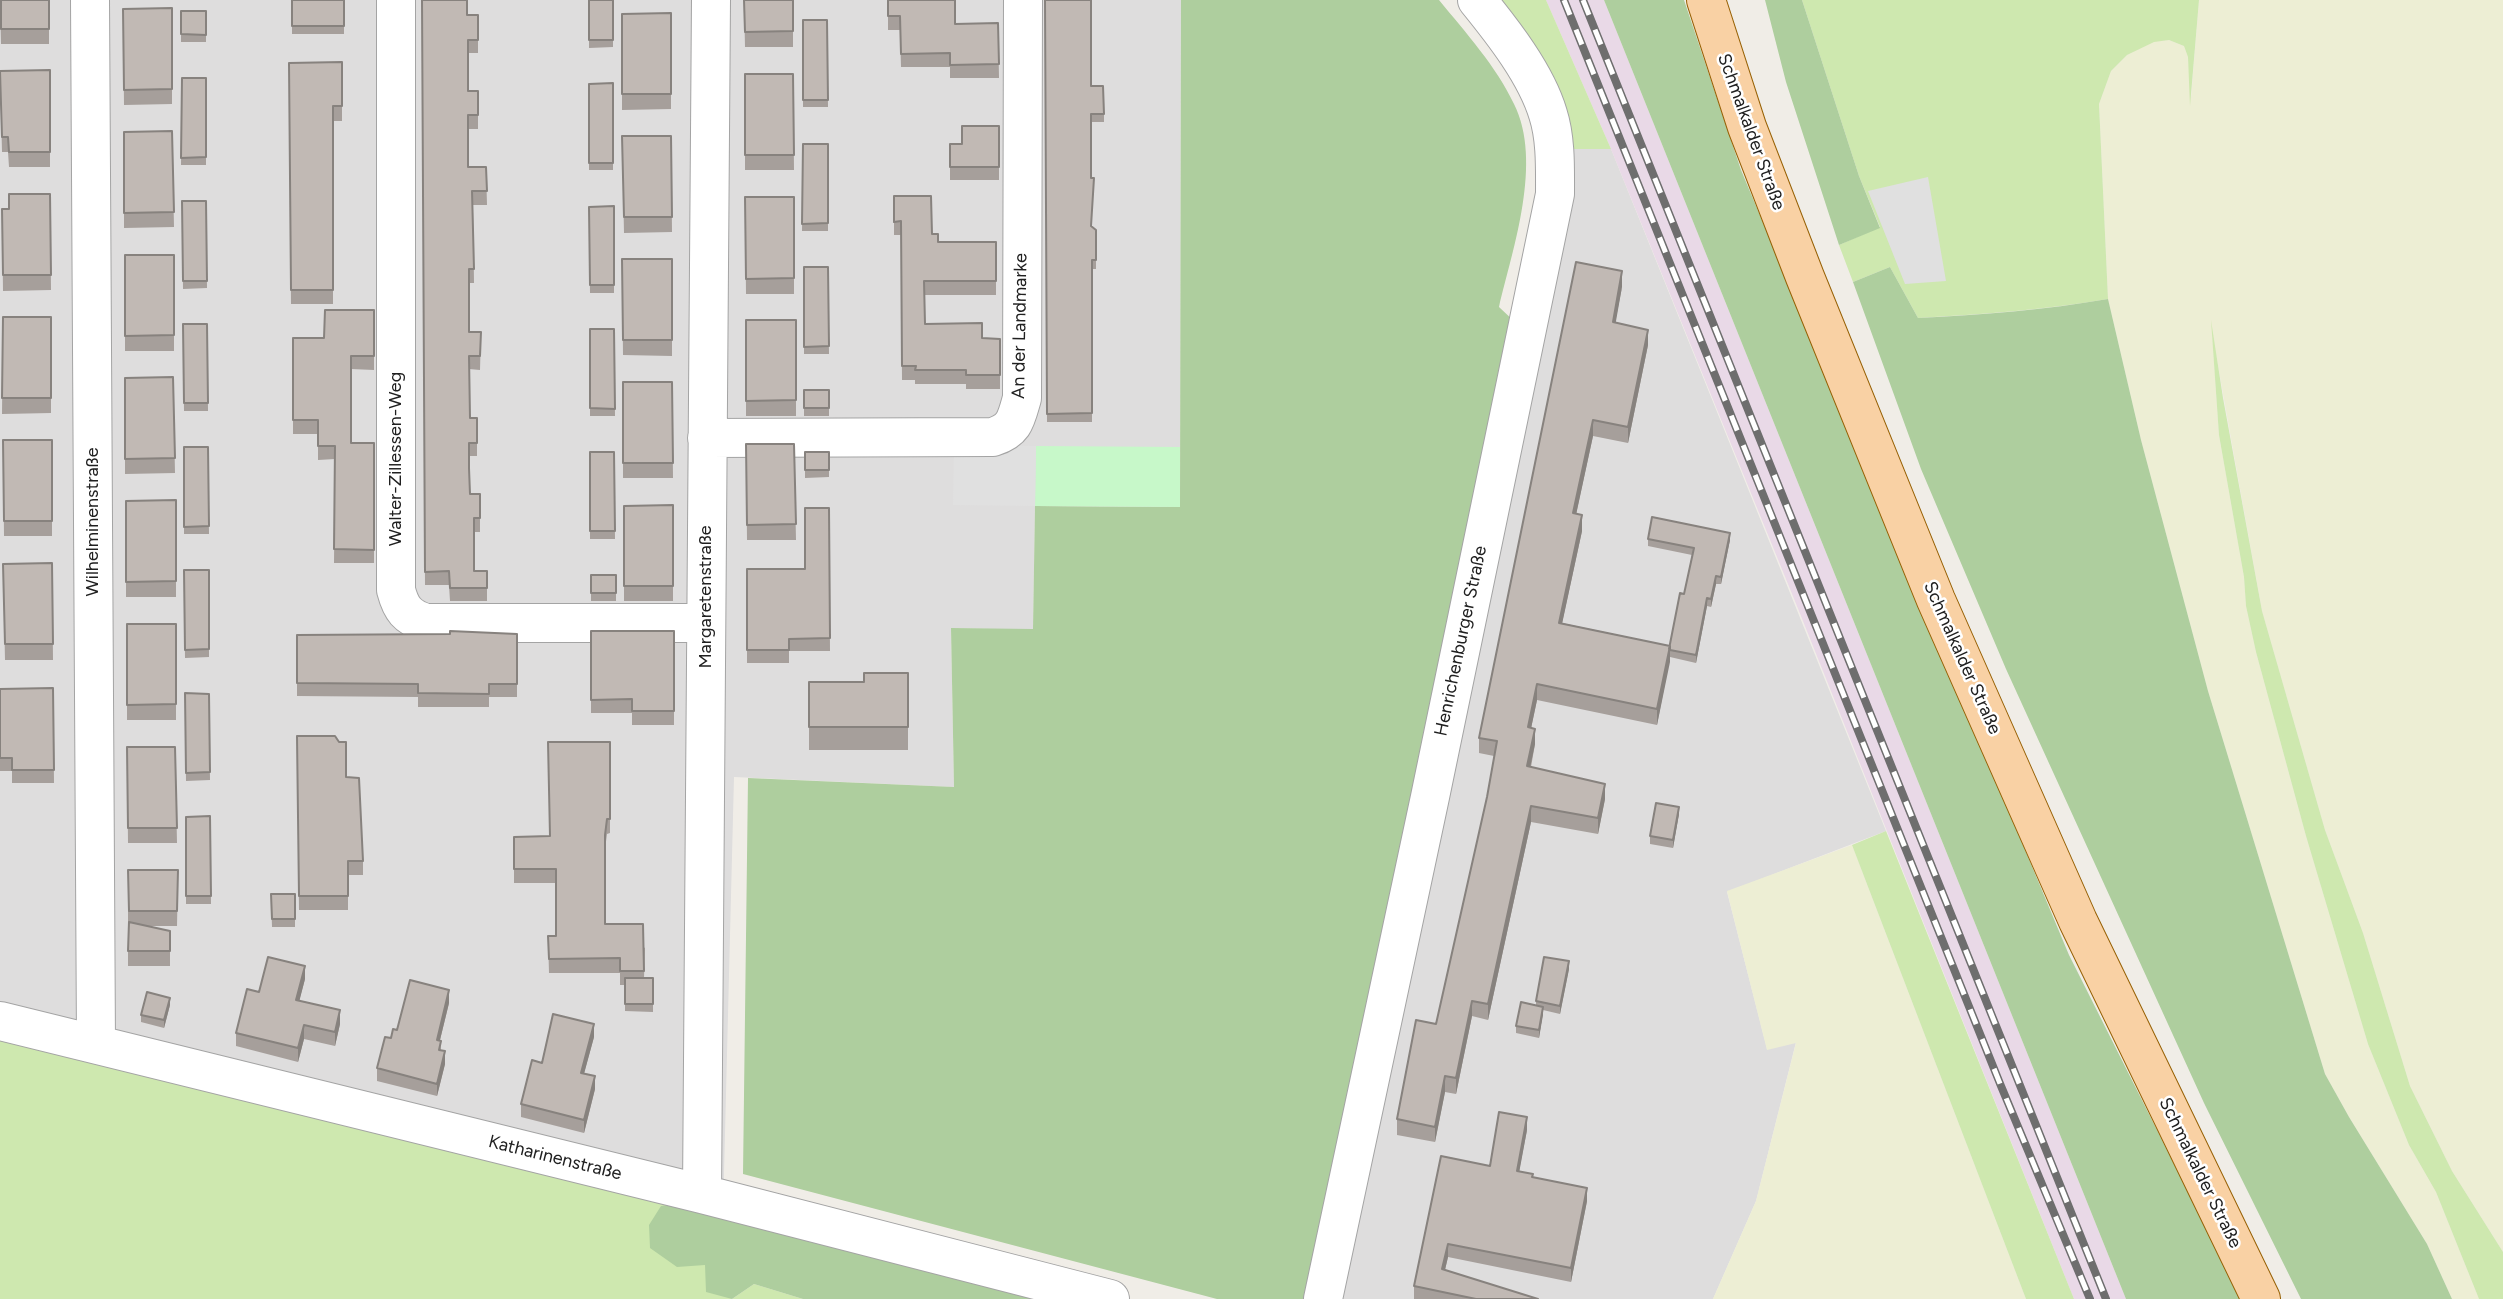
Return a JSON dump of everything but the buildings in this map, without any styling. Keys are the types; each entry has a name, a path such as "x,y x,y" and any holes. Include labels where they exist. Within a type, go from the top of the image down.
{"main road":[{"name":"Schmalkalder Straße","path":"1706,0 1747,127 1936,600 2078,921 2261,1299"}],"street":[{"name":"Wilhelminenstraße","path":"90,0 96,1043"},
{"name":"Walter-Zillessen-Weg","path":"396,0 397,590 400,605 411,618 426,623 706,623"},
{"name":"Margaretenstraße","path":"702,1194 711,0"},
{"name":"An der Landmarke","path":"707,439 993,437 1005,433 1015,421 1021,398 1023,0"},
{"name":"Henrichenburger Straße","path":"1323,1299 1556,194 1549,115 1539,92 1501,29 1477,0"},
{"name":"Katharinenstraße","path":"0,1021 702,1194 1110,1299"}],"shaded area":[{"path":"0,0 1181,0 1180,507 1035,506 1033,630 951,628 954,787 734,777 723,1213 0,1035"},
{"path":"1546,0 1604,0 2126,1299 2074,1299 1799,611 1611,149"},
{"path":"1572,149 1611,149 1886,831 1727,892 1767,1049 1796,1042 1756,1201 1713,1299 1341,1299"},
{"path":"1928,177 1946,281 1905,284 1868,191"},
{"path":"954,445 1036,446 1035,506 953,505"}],"green space":[{"path":"1181,0 1439,0 1480,50 1507,90 1522,127 1526,152 1523,205 1499,307 1516,323 1311,1299 1217,1299 743,1174 748,778 954,787 951,628 1033,629 1035,506 1180,507"},
{"path":"1499,0 1546,0 1611,149 1572,149"},
{"path":"1604,0 1684,0 1741,170 2069,955 2242,1299 2126,1299"},
{"path":"1765,0 1802,0 1859,176 1880,228 1839,245 1786,82"},
{"path":"1802,0 2199,0 2190,106 2188,57 2184,46 2169,40 2154,42 2127,55 2111,71 2099,104 2108,299 2037,309 1918,318 1890,267 1853,282 1839,245 1880,227 1859,176"},
{"path":"2199,0 2503,0 2503,1252 2452,1171 2410,1086 2363,933 2325,830 2262,611 2212,332 2219,435 2244,577 2246,606 2306,836 2368,1044 2409,1145 2436,1192 2479,1299 2452,1299 2427,1244 2325,1074 2208,691 2141,440 2108,299 2099,104 2111,71 2127,55 2154,41 2169,40 2184,46 2188,57 2191,98"},
{"path":"1890,267 1918,318 2013,312 2108,299 2141,440 2208,691 2325,1074 2427,1244 2452,1299 2301,1299 2204,1103 2006,669 1921,469 1853,282"},
{"path":"2211,320 2262,611 2325,830 2363,933 2410,1086 2452,1171 2503,1252 2503,1299 2479,1299 2436,1192 2409,1145 2368,1044 2306,836 2246,606 2244,577 2219,435"},
{"path":"1036,446 1180,447 1180,507 1035,506"},
{"path":"1886,831 2074,1299 2026,1299 1852,845"},
{"path":"1852,845 2026,1299 1713,1299 1756,1201 1796,1043 1767,1050 1727,891"},
{"path":"0,1035 699,1204 705,1265 732,1299 0,1299"},
{"path":"688,1203 1041,1299 803,1299 754,1284 732,1299 706,1292 705,1265 677,1267 650,1248 649,1225 661,1206"},
{"path":"754,1284 803,1299 732,1299"}],"railway":[{"path":"1564,0 2001,1086 2090,1299"},
{"path":"1583,0 2106,1299"}]}
